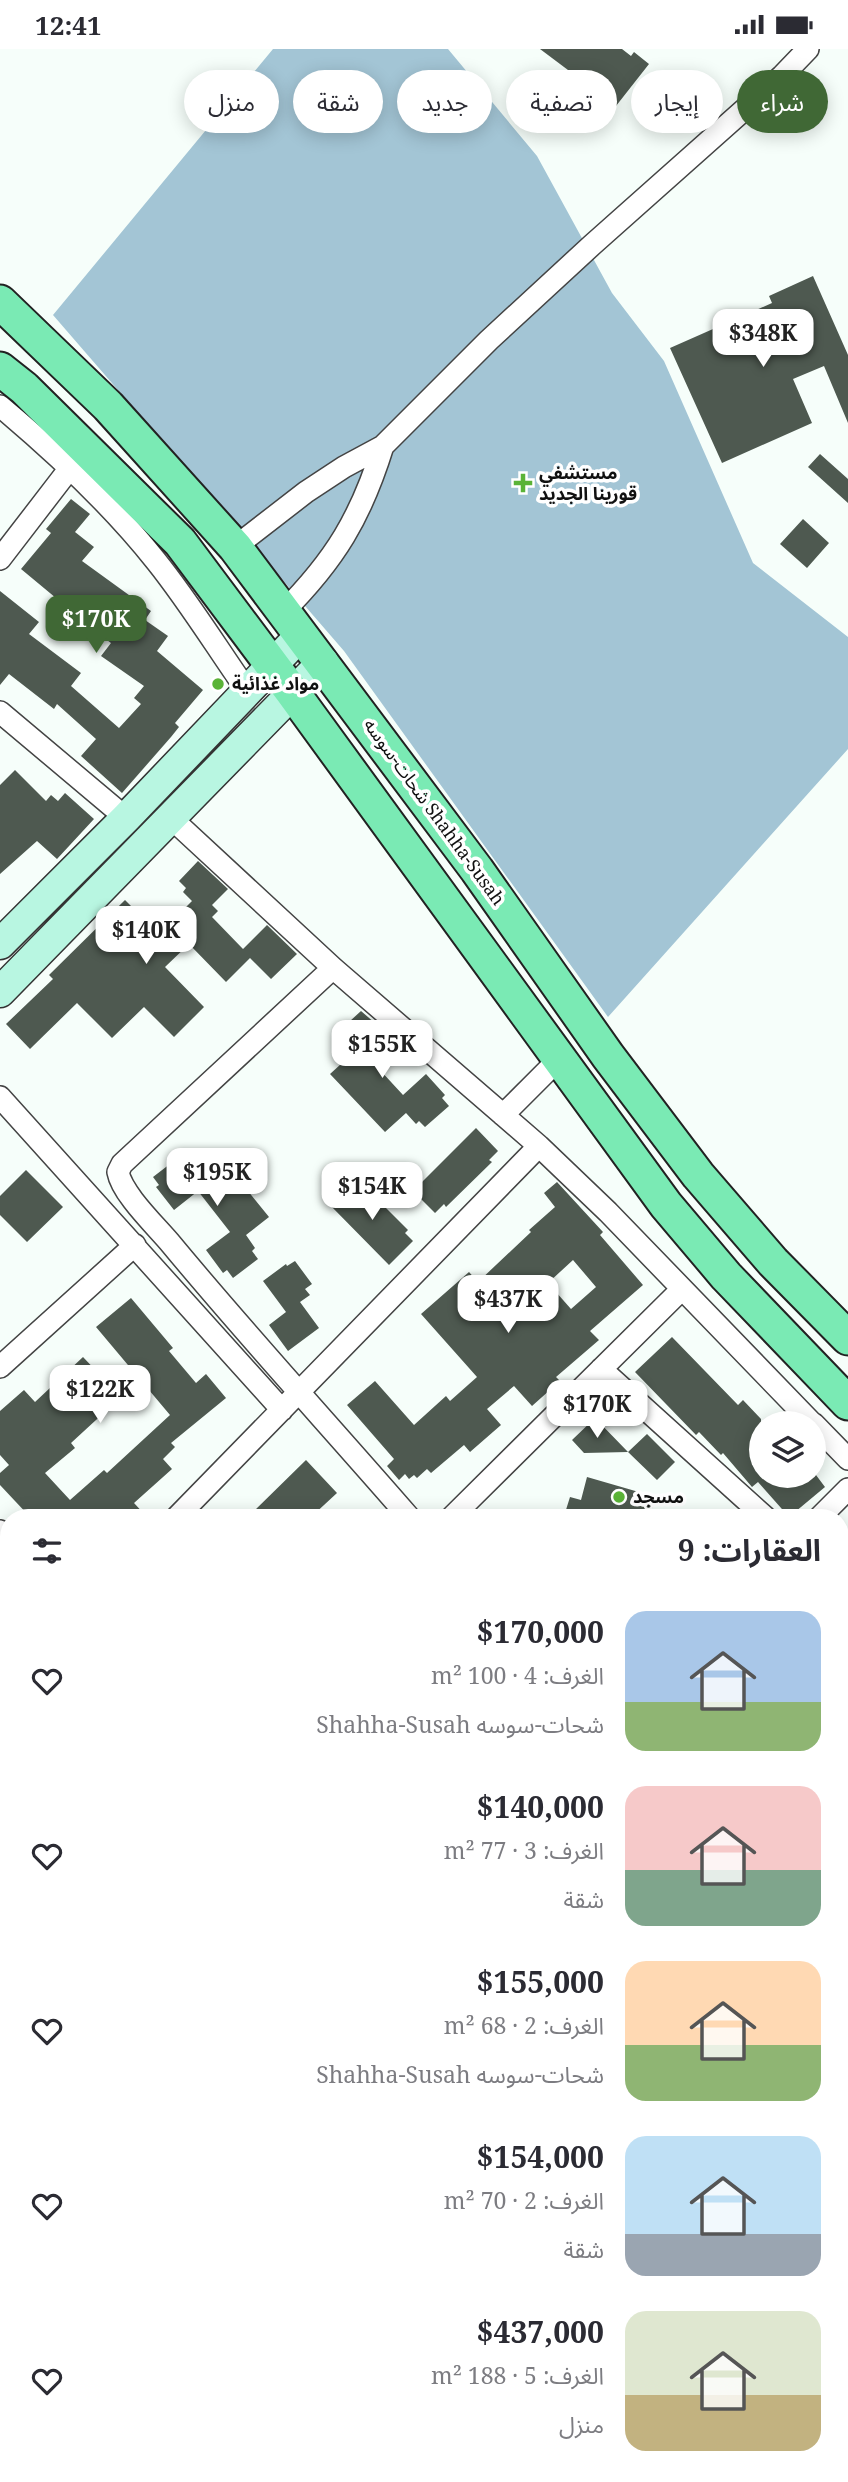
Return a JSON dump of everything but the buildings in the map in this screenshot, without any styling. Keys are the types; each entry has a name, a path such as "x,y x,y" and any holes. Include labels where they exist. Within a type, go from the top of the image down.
{"main road":[{"name":"شحات-سوسه Shahha-Susah","path":"0,302 108,406 235,547 477,870 608,1056 698,1175 773,1262 848,1338"},
{"path":"0,369 24,389 180,542 693,1239 848,1403"}],"street":[{"path":"235,547 306,492 383,446 489,340 782,76 808,49"},
{"path":"0,406 70,468 113,512 156,562 248,692"},
{"path":"0,944 273,666 311,584 335,553 355,520 372,484 383,446"},
{"path":"0,559 70,468"},
{"path":"0,992 323,662"},
{"path":"0,712 126,818"},
{"path":"171,818 333,968 539,1146 608,1212 800,1411"},
{"path":"333,968 122,1164 118,1172 122,1184 132,1198 402,1509"},
{"path":"503,1115 559,1059"},
{"path":"0,1097 282,1410"},
{"path":"185,1509 539,1146"},
{"path":"0,1367 135,1245"},
{"path":"460,1509 682,1289"},
{"path":"601,1369 756,1509"},
{"path":"826,1437 848,1459"},
{"path":"828,1509 848,1489"}],"shaded area":[{"name":"مستشفي قورينا الجديد","path":"273,49 448,49 465,70 397,70 397,133 492,133 492,102 506,119 506,133 518,133 537,156 612,293 664,361 753,563 848,637 848,749 608,1017 344,651 53,315 204,133 279,133 279,70 256,70"}],"place":[{"name":"مستشفي قورينا الجديد","path":"523,483"},
{"name":"مواد غذائية","path":"218,684"},
{"name":"مسجد","path":"619,1497"}]}
